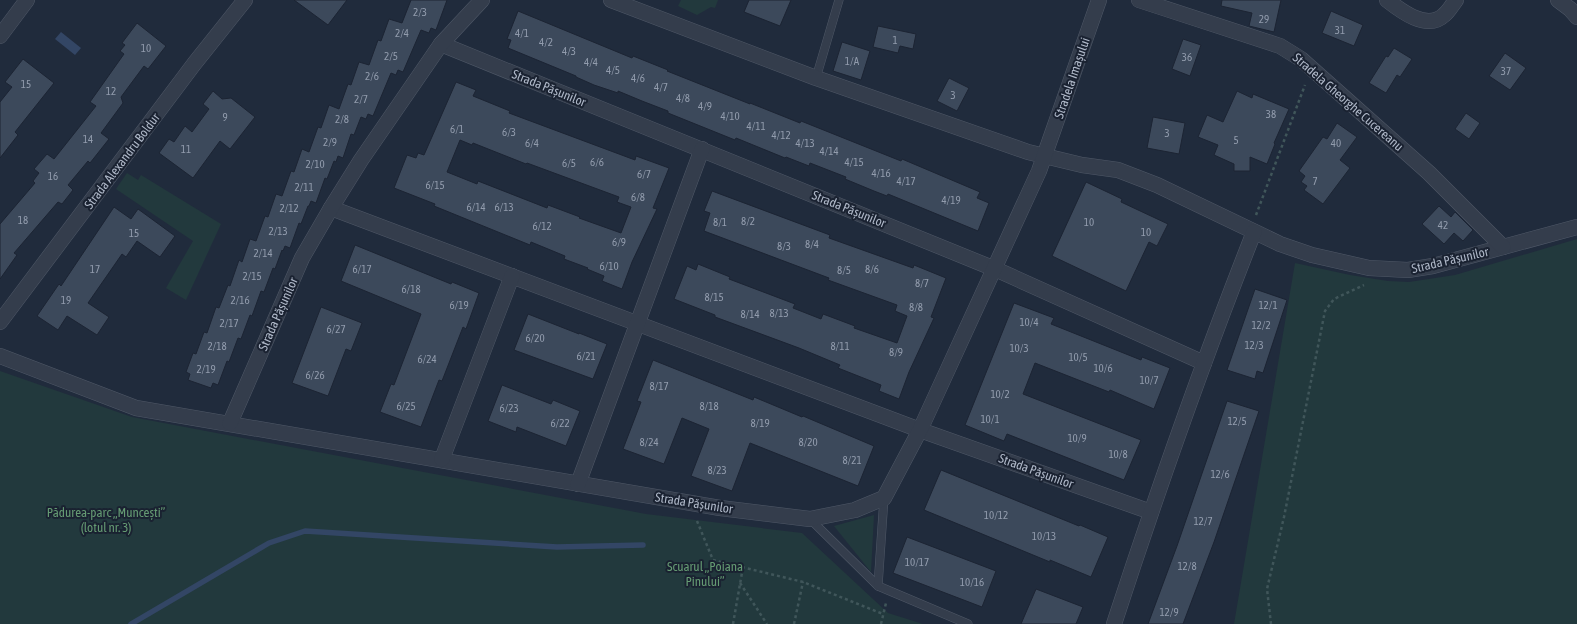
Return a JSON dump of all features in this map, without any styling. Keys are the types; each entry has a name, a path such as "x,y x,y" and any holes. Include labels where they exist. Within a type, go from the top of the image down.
{"street":[{"path":"0,36 27,0"},
{"name":"Strada Alexandru Boldur","path":"0,322 194,64 245,0"},
{"name":"Strada Pășunilor","path":"230,423 302,258 331,208 361,160 441,44 482,0"},
{"name":"Strada Pășunilor","path":"611,0 816,78 1028,152 1082,165 1118,170 1158,185 1280,244 1312,255 1369,268 1408,270 1433,266 1577,227"},
{"name":"Stradela Imașului","path":"1045,155 1099,0"},
{"name":"Stradela Gheorghe Cucereanu","path":"1139,0 1280,46 1301,59 1429,173 1503,247"},
{"path":"1387,0 1400,10 1426,21 1436,20 1444,16 1456,0"},
{"path":"1558,0 1570,9 1577,17"},
{"name":"Strada Pășunilor","path":"441,44 995,268 1204,363"},
{"path":"578,484 702,149"},
{"path":"884,498 920,430 995,268 1045,155"},
{"name":"Strada Pășunilor","path":"331,208 920,430 1151,512"},
{"path":"1114,624 1151,512 1204,363 1254,232"},
{"path":"442,459 512,276"},
{"name":"Strada Pășunilor","path":"0,356 136,408 442,459 690,503 810,519 855,510 884,498"}],"lane":[{"path":"816,78 839,0"},
{"path":"878,586 884,498"},
{"path":"810,519 878,586 968,624"}],"path":[{"path":"1254,232 1256,216 1312,68"},
{"path":"1271,624 1267,588 1284,517 1325,311 1334,299 1362,286 1388,269"},
{"path":"690,503 713,560 803,582 883,614"},
{"path":"733,624 743,567"},
{"path":"740,582 767,624"},
{"path":"794,624 803,582"},
{"path":"881,624 888,591"}],"green space":[{"path":"681,0 718,0 715,8 711,7 697,15 678,6"},
{"path":"127,173 138,180 141,175 221,224 186,300 166,288 193,241 116,189"},
{"path":"1577,239 1577,624 1234,624 1295,263 1350,275 1388,281 1409,282 1455,275"},
{"name":"Pădurea-parc „Muncești” (lotul nr. 3)","path":"0,371 132,417 646,514 802,533 888,613 923,624 0,624"},
{"path":"874,515 871,572 834,526"}],"water":[{"path":"61,32 81,48 75,55 55,39"}],"building":[{"path":"294,0 347,0 328,25"},
{"path":"411,0 447,0 436,30 431,28 429,33 421,30 403,72 398,70 396,75 391,73 373,116 368,114 366,119 361,117 354,135 351,134 343,158 338,156 336,162 334,161 327,179 325,178 316,203 311,201 308,206 301,224 299,223 290,248 285,246 283,251 282,250 264,292 261,291 252,316 250,315 241,339 238,338 229,362 227,361 218,385 213,383 211,388 188,380 190,374 186,372 193,353 196,354 204,332 207,333 216,307 219,308 228,285 230,286 239,260 242,262 250,239 256,241 265,216 268,217 276,194 282,196 291,171 294,172 302,149 309,152 318,127 321,128 329,105 339,109 348,84 351,85 359,62 369,65 378,40 381,41 389,19 402,23"},
{"path":"749,0 791,0 780,26 744,12"},
{"path":"1222,0 1281,0 1274,32 1249,26 1252,13 1221,6"},
{"path":"518,11 632,58 633,56 750,104 800,123 801,121 901,161 902,159 980,192 977,198 989,203 978,231 888,194 887,196 874,191 845,179 846,177 810,163 809,166 736,138 735,140 618,91 618,93 594,85 508,48 511,40 507,39"},
{"path":"1331,11 1363,25 1354,46 1322,33"},
{"path":"137,23 166,46 148,69 144,66 121,97 123,103 101,133 109,139 90,163 88,161 68,185 73,190 62,204 58,202 14,253 17,255 0,279 0,224 35,183 33,181 39,173 34,169 47,154 54,159 96,106 90,102 124,54 120,51 125,45 122,43"},
{"path":"878,26 916,34 913,49 900,46 898,53 873,47"},
{"path":"1183,39 1201,45 1190,76 1172,69"},
{"path":"842,42 870,51 861,80 833,71"},
{"path":"1394,48 1412,59 1400,77 1397,75 1386,93 1369,83 1386,56 1388,57"},
{"path":"1505,53 1526,68 1510,90 1489,76"},
{"path":"23,59 54,83 15,132 18,135 0,158 0,102 12,87 5,82"},
{"path":"949,78 969,88 957,111 937,101"},
{"path":"456,82 476,90 473,96 510,111 509,113 635,160 636,156 669,168 653,208 657,209 632,262 622,289 602,281 604,276 564,259 565,256 531,242 530,245 394,188 407,155 416,158 418,153 424,155","holes":["460,140 472,145 473,143 526,164 527,163 619,197 617,202 631,207 621,233 548,205 547,208 478,181 477,184 447,172"]},
{"path":"213,91 222,99 231,98 255,117 230,149 220,141 193,178 159,153 169,139 174,142 185,126 192,132 209,109 203,104"},
{"path":"1237,91 1252,98 1253,94 1289,109 1274,143 1275,144 1267,164 1250,157 1250,171 1234,171 1234,164 1214,155 1218,145 1198,137 1207,115 1223,122"},
{"path":"1466,113 1480,123 1469,139 1455,129"},
{"path":"1153,117 1185,123 1179,154 1147,148"},
{"path":"1337,123 1357,137 1340,160 1350,168 1323,204 1304,190 1307,186 1301,182 1305,176 1299,171 1323,137 1327,139"},
{"path":"1086,182 1122,199 1121,202 1168,224 1157,246 1149,242 1126,291 1052,256"},
{"path":"712,191 830,235 829,238 913,268 914,265 946,278 931,317 934,318 909,372 899,399 879,391 881,385 838,368 840,365 715,317 715,315 674,299 687,266 696,270 698,264 730,277 729,279 795,304 793,308 821,319 823,314 855,326 854,328 897,343 907,316 895,311 897,305 828,280 829,278 704,231 710,213 704,211"},
{"path":"1439,206 1451,217 1455,212 1473,230 1463,241 1454,233 1444,244 1422,224"},
{"path":"114,207 131,219 138,209 175,236 160,257 137,241 126,257 122,254 88,303 109,317 97,335 67,316 58,330 37,316 59,284 61,286"},
{"path":"355,245 451,284 452,282 479,293 466,329 463,327 442,381 439,380 421,427 380,412 391,384 394,385 421,314 341,281"},
{"path":"1255,289 1287,300 1263,373 1257,371 1255,379 1227,370"},
{"path":"1014,303 1054,318 1051,324 1141,360 1142,357 1170,368 1154,409 1110,390 1109,392 1035,363 1023,394 1141,440 1124,480 1007,434 1004,441 965,425"},
{"path":"321,307 362,323 351,351 346,349 328,396 292,383"},
{"path":"528,314 607,344 593,379 514,350"},
{"path":"653,360 753,400 754,397 802,417 803,416 874,446 858,486 750,443 732,491 691,476 709,429 682,418 664,464 623,449 641,402 637,401"},
{"path":"502,385 551,404 553,400 580,411 566,446 517,427 516,432 488,421"},
{"path":"1227,401 1259,411 1214,542 1183,624 1148,624 1177,546"},
{"path":"941,470 1108,537 1091,577 1050,560 1050,562 924,510"},
{"path":"907,537 996,571 982,607 893,573"},
{"path":"1036,589 1083,607 1076,624 1021,624"}],"waterway":[{"path":"131,624 269,543 305,531 557,547 643,545"}],"park label":[{"name":"Scuarul „Poiana Pinului”","path":"705,574"}]}
